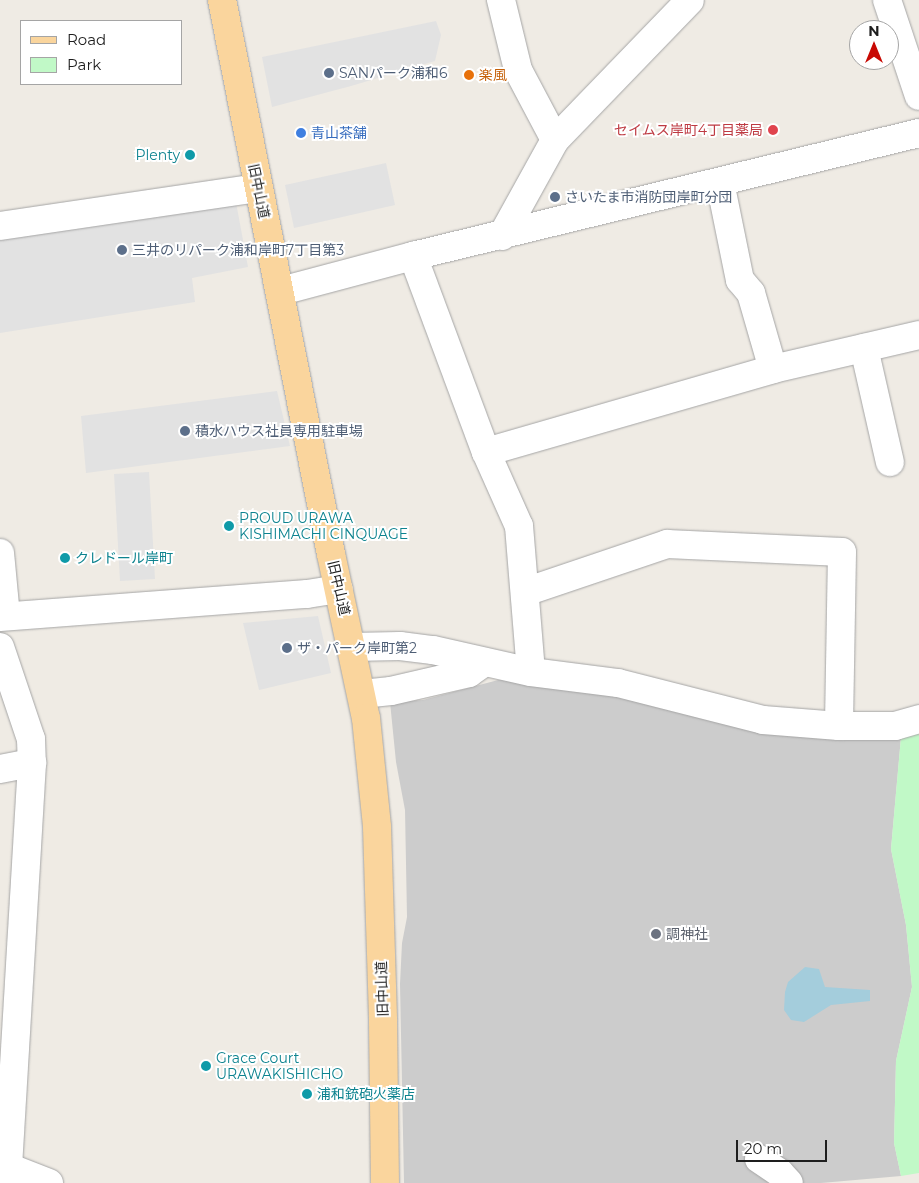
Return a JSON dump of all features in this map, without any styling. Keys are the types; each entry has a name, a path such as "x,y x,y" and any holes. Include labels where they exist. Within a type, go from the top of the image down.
{"main road":[{"name":"旧中山道","path":"222,0 258,188 281,291 331,554 362,694 377,827 384,1021 385,1183"}],"street":[{"path":"501,0 518,70 555,140"},
{"path":"502,236 555,140 690,0"},
{"path":"887,0 919,96"},
{"path":"281,291 413,256 502,236 919,133"},
{"path":"720,182 740,280 751,293 773,369"},
{"path":"0,226 258,188"},
{"path":"413,256 486,452 519,526 531,672"},
{"path":"486,452 773,369 919,336"},
{"path":"864,348 890,462"},
{"path":"525,592 667,544 842,552 839,726"},
{"path":"0,553 3,617 307,594 340,589"},
{"path":"0,647 31,739 32,763 9,1013 5,1173 49,1183"},
{"path":"352,647 416,648 531,672 618,683 763,720 839,726 895,726 919,719"},
{"path":"362,694 391,691 469,673 485,662"},
{"path":"0,769 32,763"},
{"path":"758,1159 780,1173 789,1183"}],"shaded area":[{"name":"SANパーク浦和6","path":"436,21 441,35 435,61 272,107 262,57"},
{"path":"386,163 395,205 294,228 285,185"},
{"name":"三井のリパーク浦和岸町7丁目第3","path":"235,197 248,267 192,278 195,302 0,333 0,233"},
{"name":"積水ハウス社員専用駐車場","path":"277,391 290,446 86,473 81,416"},
{"path":"149,472 155,579 120,581 114,474"},
{"name":"ザ・パーク岸町第2","path":"318,616 331,673 259,690 243,623"},
{"name":"調神社","path":"502,679 591,690 754,731 822,739 901,737 891,849 906,925 912,987 896,1061 894,1143 901,1176 821,1183 404,1183 400,984 402,943 407,917 405,810 396,762 390,702 423,700"}],"green space":[{"path":"919,732 919,1173 901,1176 894,1143 896,1061 912,987 906,925 891,849 901,737"}],"water":[{"path":"805,967 819,969 825,987 870,990 870,1001 831,1005 804,1022 791,1020 784,1010 785,992 788,982"}],"place":[{"name":"SANパーク浦和6","path":"329,73"},
{"name":"楽風","path":"469,75"},
{"name":"セイムス岸町4丁目薬局","path":"773,130"},
{"name":"青山茶舗","path":"301,133"},
{"name":"Plenty","path":"190,155"},
{"name":"さいたま市消防団岸町分団","path":"555,197"},
{"name":"三井のリパーク浦和岸町7丁目第3","path":"122,250"},
{"name":"積水ハウス社員専用駐車場","path":"185,431"},
{"name":"PROUD URAWA KISHIMACHI CINQUAGE","path":"229,526"},
{"name":"クレドール岸町","path":"65,558"},
{"name":"ザ・パーク岸町第2","path":"287,648"},
{"name":"調神社","path":"656,934"},
{"name":"Grace Court URAWAKISHICHO","path":"206,1066"},
{"name":"浦和銃砲火薬店","path":"307,1094"}]}
